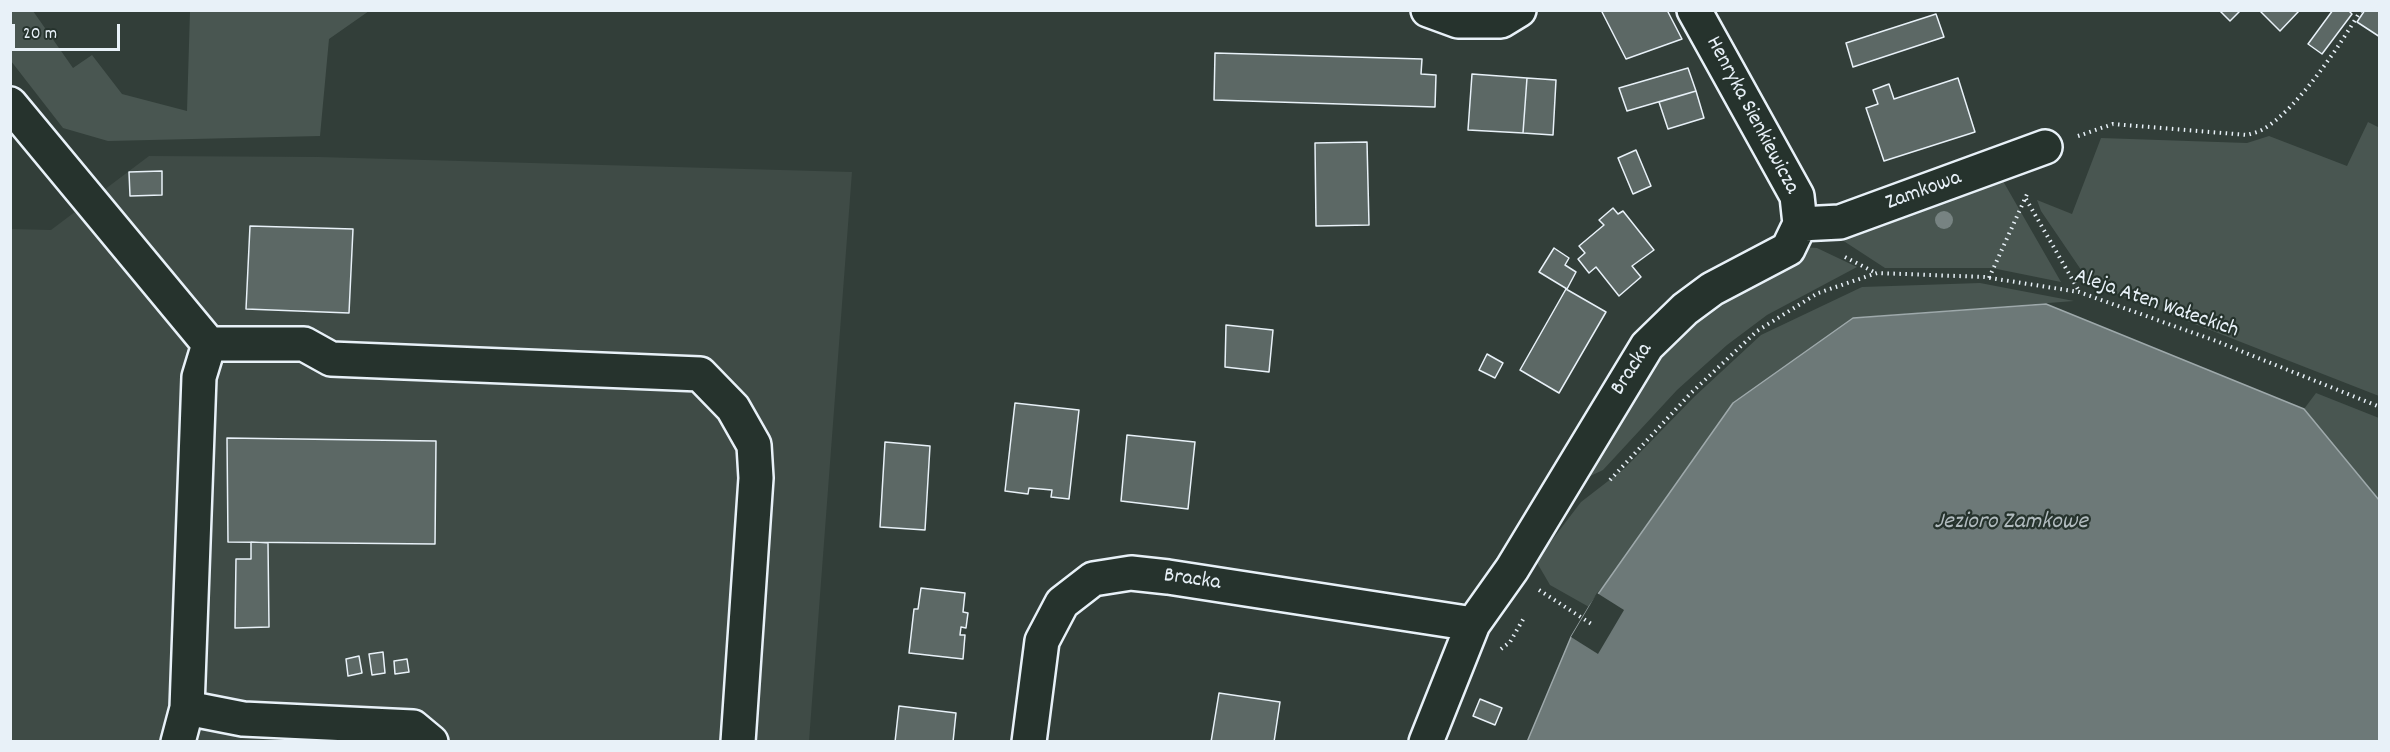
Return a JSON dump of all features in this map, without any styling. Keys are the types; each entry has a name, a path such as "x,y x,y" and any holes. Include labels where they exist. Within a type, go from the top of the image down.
{"street":[{"path":"1428,10 1458,21 1502,21 1519,10"},
{"name":"Henryka Sienkiewicza","path":"1694,10 1797,196 1800,224"},
{"path":"10,104 209,344"},
{"name":"Zamkowa","path":"1800,224 1840,222 2045,147"},
{"name":"Bracka","path":"1426,741 1473,624 1512,570 1647,346 1685,309 1712,289 1788,249 1800,224"},
{"path":"178,741 187,708 199,377 209,344"},
{"path":"209,344 304,344 331,359 700,374 734,408 754,445 756,478 738,741"},
{"name":"Bracka","path":"1029,741 1042,640 1062,603 1093,579 1131,573 1168,577 1473,624"},
{"path":"187,708 243,719 413,727 431,741"}],"path":[{"path":"1989,278 2026,198 2045,147 2113,124 2247,135 2264,129 2281,116 2301,94 2344,39 2361,10"},
{"path":"2005,163 2079,292"},
{"name":"Aleja Aten Wałeckich","path":"1608,482 1691,393 1757,331 1818,293 1877,273 1989,278 2079,292 2216,341 2379,407"},
{"path":"1512,570 1593,625"}],"shaded area":[{"path":"11,10 33,11 73,68 92,55 122,94 187,111 190,11 369,11 329,39 320,136 108,141 63,128 11,61"},
{"path":"2368,122 2380,128 2379,396 2090,283 2041,211 2037,200 2072,214 2101,138 2247,143 2269,136 2347,166"},
{"path":"149,156 319,157 852,172 809,741 11,742 11,229 51,230"},
{"path":"1999,174 2061,282 1992,268 1885,268 1836,236"},
{"path":"1802,247 1817,248 1857,267 1767,315 1727,345 1677,390 1603,470 1584,479 1657,354 1704,315"},
{"path":"1980,283 2074,301 1853,318 1597,593 1589,607 1550,585 1536,561 1581,502 1625,468 1694,397 1761,335 1862,287"},
{"path":"2316,393 2379,418 2379,500 2304,409"}],"water":[{"name":"Jezioro Zamkowe","path":"2046,304 2304,409 2379,500 2379,741 1527,742 1571,637 1589,607 1733,403 1853,318"}],"pier":[{"path":"1597,593 1624,610 1598,654 1571,637"}],"building":[{"path":"1601,10 1667,10 1682,39 1626,59"},
{"path":"2219,10 2241,10 2230,21"},
{"path":"2259,10 2298,10 2299,11 2280,31"},
{"path":"2333,10 2348,10 2352,14 2322,54 2308,44"},
{"path":"2365,10 2380,10 2380,37 2357,22"},
{"path":"1936,14 1944,37 1853,67 1846,43"},
{"path":"1215,53 1422,59 1421,74 1436,75 1435,107 1214,100"},
{"path":"1688,68 1696,91 1627,111 1619,88"},
{"path":"1472,74 1527,78 1523,133 1468,130"},
{"path":"1527,78 1556,80 1553,135 1523,133"},
{"path":"1958,78 1975,132 1884,161 1866,108 1878,104 1873,90 1889,84 1894,99"},
{"path":"1696,91 1704,118 1668,129 1659,102"},
{"path":"1367,142 1369,225 1316,226 1315,143"},
{"path":"1636,150 1651,186 1633,194 1618,158"},
{"path":"162,171 162,195 130,196 129,172"},
{"path":"1613,208 1618,214 1623,211 1654,250 1632,266 1641,277 1619,296 1596,267 1589,273 1578,259 1585,253 1579,246 1604,225 1599,220"},
{"path":"250,226 353,229 349,313 246,309"},
{"path":"1554,248 1569,258 1565,265 1576,272 1567,289 1539,272"},
{"path":"1566,289 1606,312 1559,393 1520,370"},
{"path":"1226,325 1273,330 1269,372 1225,367"},
{"path":"1487,354 1503,363 1495,378 1479,370"},
{"path":"1015,403 1079,410 1069,499 1051,497 1052,490 1029,488 1028,494 1005,491"},
{"path":"1127,435 1195,442 1188,509 1121,501"},
{"path":"227,438 436,441 435,544 228,542"},
{"path":"885,442 930,446 925,530 880,527"},
{"path":"251,542 268,543 269,627 235,628 236,559 251,559"},
{"path":"921,588 965,593 963,612 968,613 966,628 961,627 960,635 965,635 963,659 909,653 914,609 918,609"},
{"path":"383,652 385,673 372,675 369,654"},
{"path":"359,656 362,673 348,676 346,659"},
{"path":"407,659 409,672 395,674 394,661"},
{"path":"1219,693 1280,702 1274,742 1211,742"},
{"path":"1480,699 1502,708 1495,725 1473,716"},
{"path":"899,706 956,713 953,742 895,742"}]}
